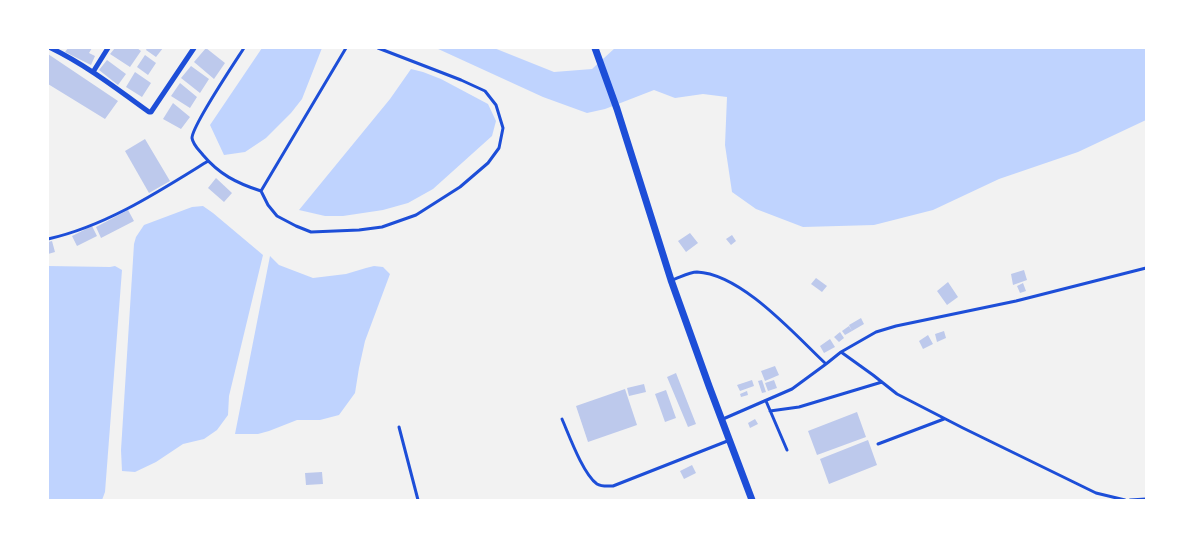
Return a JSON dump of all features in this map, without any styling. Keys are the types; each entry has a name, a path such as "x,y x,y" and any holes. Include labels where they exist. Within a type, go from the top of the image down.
{"street":[{"path":"51,48 93,72 149,112 152,112 194,48"},
{"path":"93,72 108,48"},
{"path":"595,48 617,109 671,280 752,500"}],"lane":[{"path":"244,48 194,130 192,139 208,161 225,176 261,191 268,205 277,216 312,232 382,227 416,215 460,187 488,163 499,148 502,128 496,105 484,91 461,80 378,48"},
{"path":"261,191 346,48"},
{"path":"48,240 98,222 134,206 208,161"},
{"path":"722,419 792,389 841,352 876,332 896,326 1008,303 1146,268"},
{"path":"671,280 695,272 713,275 737,286 767,308 826,364"},
{"path":"841,352 896,394 1096,493 1125,500"},
{"path":"770,411 799,407 882,382"},
{"path":"766,400 787,450"},
{"path":"562,419 582,464 598,485 605,486 612,486 730,440"},
{"path":"878,444 945,419"},
{"path":"399,427 418,500"},
{"path":"1130,500 1146,499"}],"water":[{"path":"262,48 322,48 302,99 291,113 266,138 245,152 224,155 210,125"},
{"path":"436,48 494,48 554,72 592,69 615,48 1146,48 1146,120 1078,152 999,179 933,210 874,225 803,227 756,209 732,192 725,145 727,97 703,94 675,98 654,90 605,109 587,113 543,97"},
{"path":"411,69 441,79 488,104 496,121 492,136 433,189 408,203 383,210 343,216 325,216 299,210 390,99"},
{"path":"203,206 263,255 229,396 228,415 217,430 204,439 183,444 156,462 135,472 122,471 121,450 134,244 136,237 144,225 192,207"},
{"path":"270,256 279,265 313,278 346,274 374,266 383,267 390,274 365,341 355,393 339,415 320,420 297,420 258,434 235,434"},
{"path":"48,266 115,266 122,270 105,492 102,500 48,500"}],"building":[{"path":"68,48 92,48 89,53 95,56 91,65 65,52"},
{"path":"115,48 137,48 141,51 130,67 110,54"},
{"path":"147,48 163,48 156,57 146,50"},
{"path":"206,48 225,63 214,79 194,62"},
{"path":"48,54 118,101 105,119 48,84"},
{"path":"145,55 156,63 148,75 137,67"},
{"path":"107,60 126,74 118,85 99,70"},
{"path":"191,66 209,79 200,93 181,78"},
{"path":"135,72 151,83 142,97 126,87"},
{"path":"180,83 197,97 190,108 171,96"},
{"path":"173,103 190,117 181,129 163,119"},
{"path":"145,139 170,181 149,193 125,151"},
{"path":"216,178 232,193 224,202 208,188"},
{"path":"128,210 134,221 101,238 96,227"},
{"path":"92,226 97,236 77,246 72,236"},
{"path":"690,233 698,243 686,252 678,241"},
{"path":"732,235 736,241 731,245 726,239"},
{"path":"52,241 55,252 48,254 48,242"},
{"path":"1024,270 1027,280 1013,285 1011,274"},
{"path":"816,278 827,286 822,292 811,284"},
{"path":"948,282 958,297 947,305 937,291"},
{"path":"1023,283 1026,291 1020,293 1017,286"},
{"path":"861,318 864,324 852,331 849,325"},
{"path":"849,326 852,331 845,335 842,331"},
{"path":"944,331 946,338 937,342 935,334"},
{"path":"840,332 844,338 839,342 834,337"},
{"path":"928,335 933,344 923,349 919,341"},
{"path":"830,339 835,347 824,353 820,346"},
{"path":"775,366 779,375 765,381 761,371"},
{"path":"676,373 696,424 688,427 667,377"},
{"path":"752,380 754,386 740,391 737,385"},
{"path":"762,380 766,392 762,393 758,381"},
{"path":"774,380 777,388 768,391 765,383"},
{"path":"644,384 646,392 629,396 627,388"},
{"path":"625,389 637,425 588,442 576,406"},
{"path":"666,390 676,418 665,422 655,394"},
{"path":"747,391 748,395 741,397 740,394"},
{"path":"857,412 866,437 817,455 808,431"},
{"path":"755,419 758,424 750,428 748,423"},
{"path":"868,440 877,465 829,484 820,459"},
{"path":"692,465 696,473 684,479 680,471"},
{"path":"322,472 323,484 306,485 305,473"}]}
